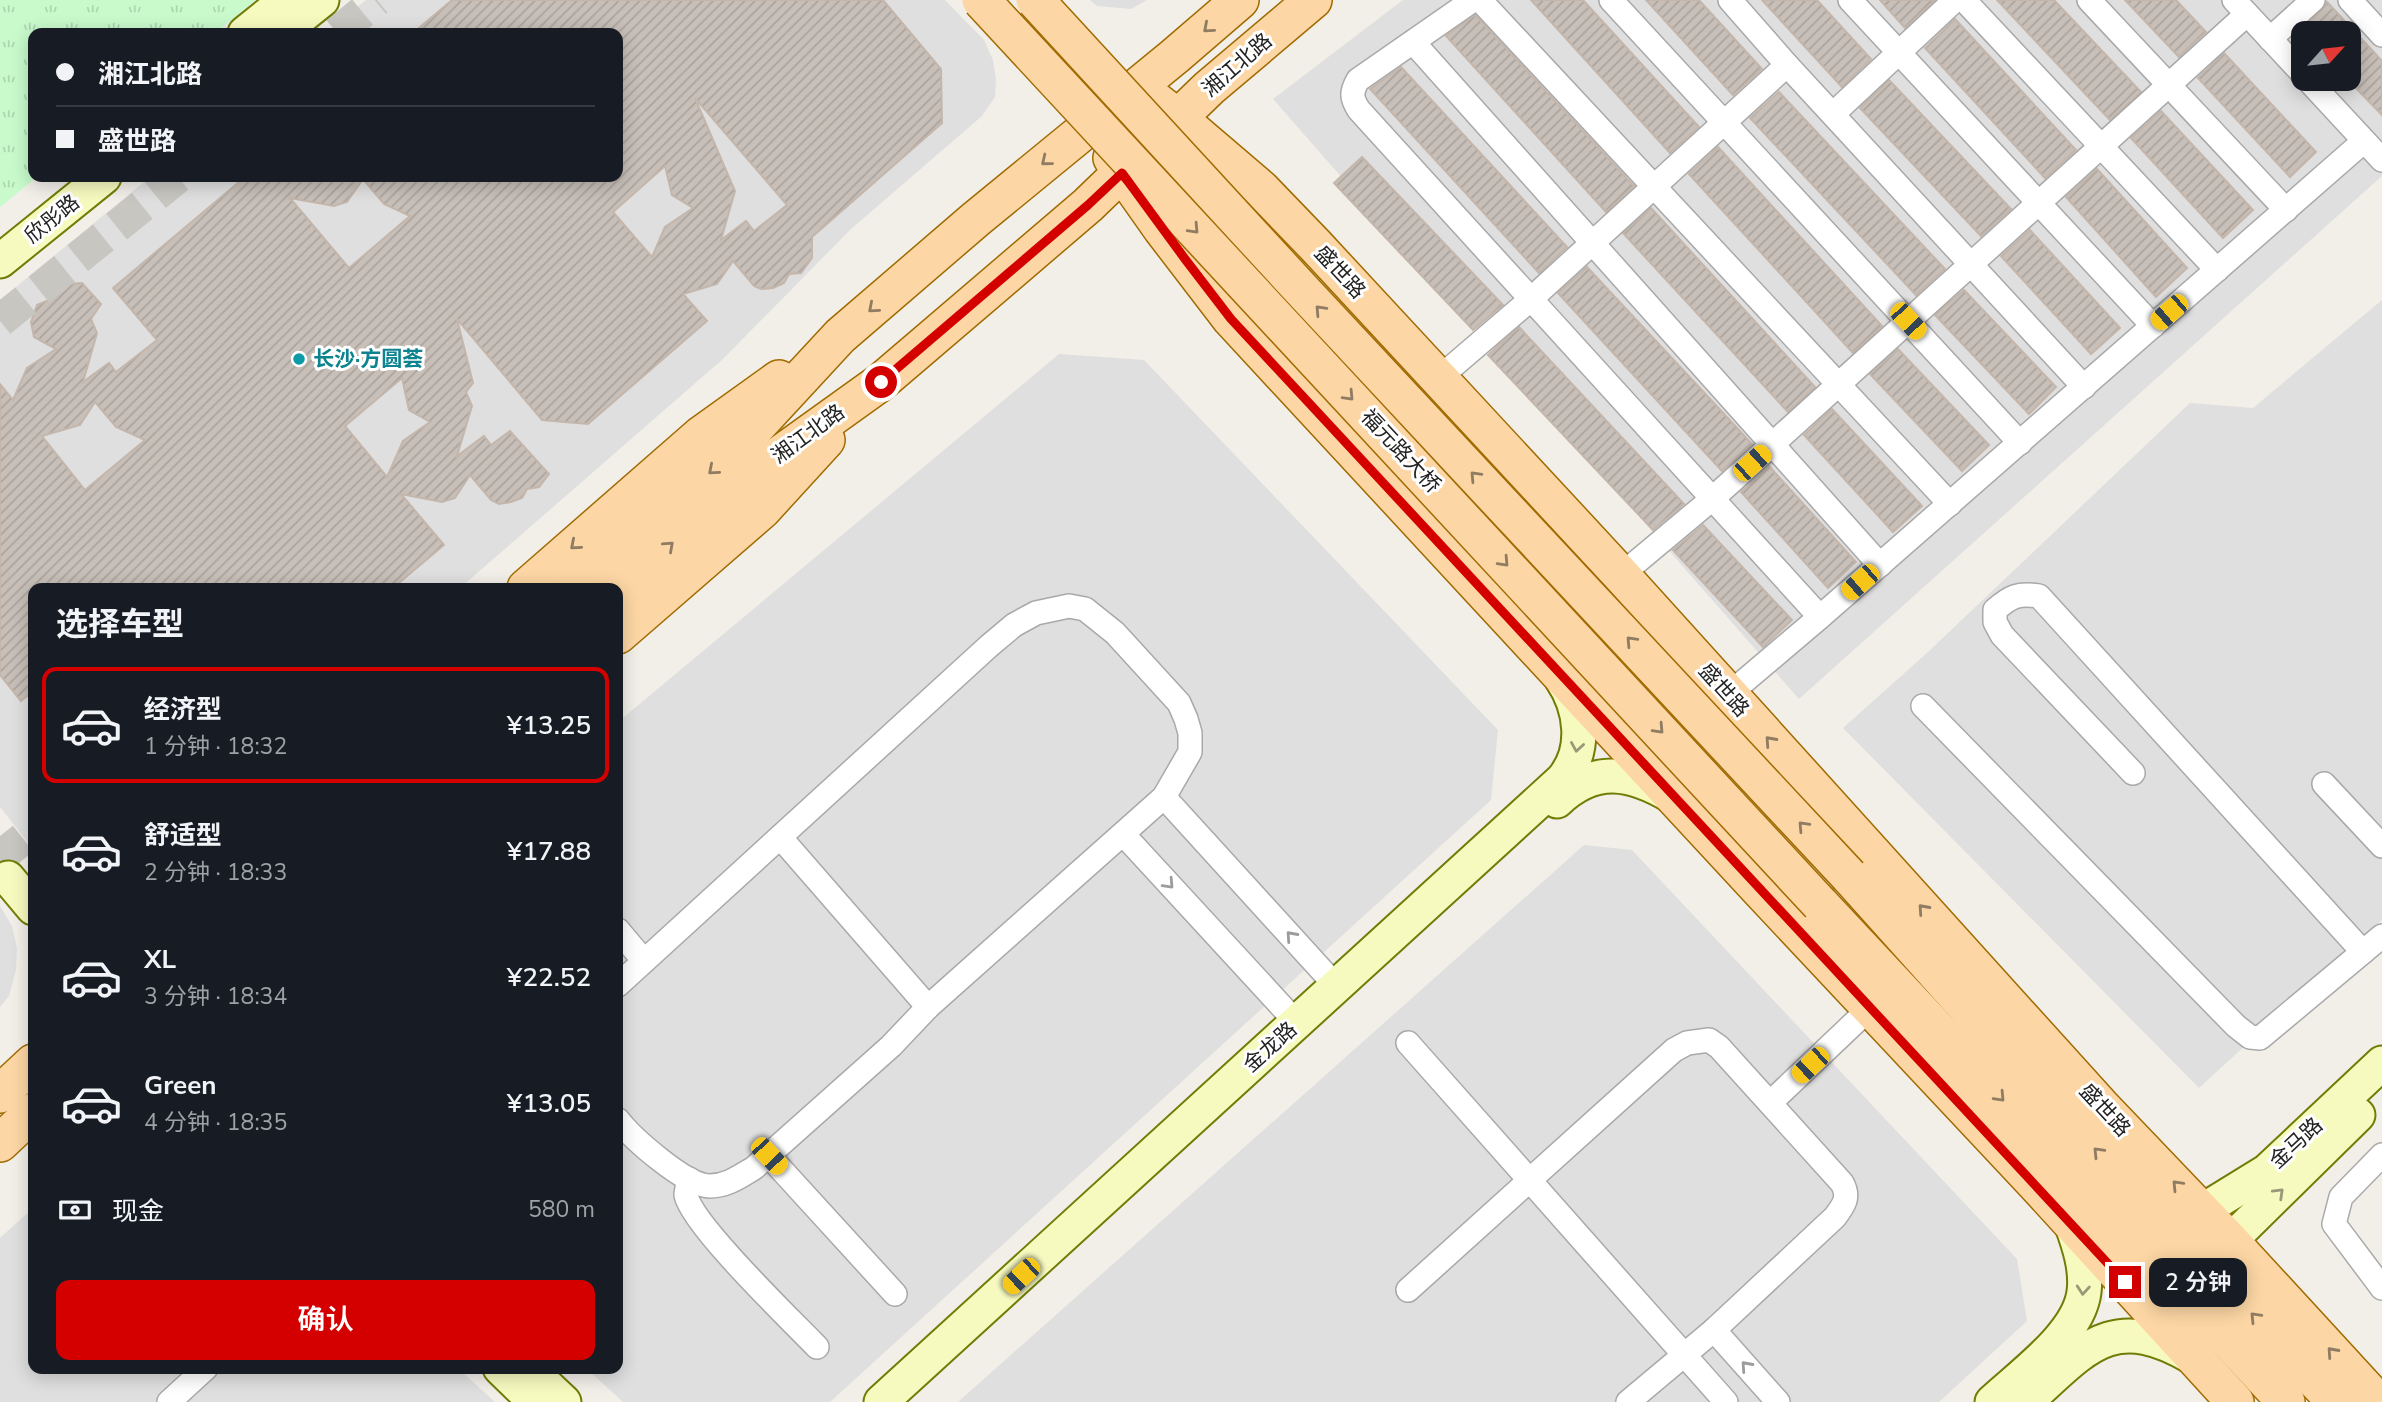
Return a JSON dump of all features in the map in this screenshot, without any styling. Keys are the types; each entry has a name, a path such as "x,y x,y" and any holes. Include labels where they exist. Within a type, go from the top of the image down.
{"main road":[{"name":"福元路大桥","path":"981,0 1820,904"},
{"name":"湘江北路","path":"581,583 727,458 840,336 976,219 1240,0"},
{"name":"湘江北路","path":"623,587 739,484 881,382 1088,205 1209,88 1313,0"},
{"name":"福元路大桥","path":"1030,14 1301,289 1849,876"},
{"name":"盛世路","path":"1138,87 1261,189 1621,575 2099,1105 2202,1211 2378,1402"},
{"path":"1089,126 1231,319 2035,1183 2235,1402"},
{"path":"532,583 701,435 840,336"},
{"path":"623,631 762,510 881,382"},
{"path":"1849,876 2099,1105"},
{"path":"1849,876 2077,1130 2336,1402"},
{"path":"1820,904 2035,1183"},
{"path":"1820,904 2286,1402"},
{"path":"0,1094 28,1068"},
{"path":"0,1143 28,1117"}],"street":[{"path":"251,28 286,0"},
{"path":"287,28 321,0"},
{"path":"1473,0 1358,80 1352,90 1352,100 1530,300 1820,617"},
{"path":"1480,0 1950,504"},
{"path":"1611,0 2020,443"},
{"path":"1730,0 2084,387"},
{"path":"1850,0 2153,326"},
{"path":"2089,0 2286,210"},
{"path":"2270,39 2312,0"},
{"path":"2350,0 2382,35"},
{"path":"1833,114 1899,52 1969,2 2217,270"},
{"path":"1621,575 1712,499 2169,85 2241,7 2291,61"},
{"path":"1030,14 1089,126"},
{"name":"盛世路","path":"1030,14 1138,87"},
{"path":"1413,42 1880,565"},
{"path":"1439,378 1530,300 1787,65"},
{"path":"2318,91 2382,160"},
{"path":"1728,695 2364,141"},
{"name":"欣彤路","path":"0,233 63,182"},
{"name":"欣彤路","path":"0,261 98,182"},
{"path":"2133,773 2002,635 1995,622 1995,610 2007,600 2022,593 2039,596 2363,952"},
{"path":"623,980 1014,625 1036,613 1069,606 1085,610 1115,633 1179,704 1188,726 1190,752 1164,797 928,1007 891,1046 769,1156 730,1184 708,1186 689,1180 623,1126"},
{"name":"金龙路","path":"881,1402 1572,769 1578,748 1577,715 1572,696 1549,662"},
{"path":"1923,706 2236,1027 2250,1037 2260,1038 2382,936"},
{"name":"金龙路","path":"899,1402 1569,790 1597,776 1621,777 1647,783 1676,799"},
{"path":"2324,784 2382,846"},
{"path":"1164,797 1337,987"},
{"path":"1123,834 1297,1023"},
{"path":"780,837 928,1007"},
{"path":"22,873 28,892"},
{"path":"623,936 644,961"},
{"path":"1770,1103 1870,1008"},
{"path":"1409,1290 1674,1051 1686,1043 1709,1040 1719,1047 1842,1183 1847,1191 1845,1204 1835,1217 1714,1330 1628,1402"},
{"path":"1408,1043 1726,1402"},
{"name":"金马路","path":"2202,1211 2267,1171 2382,1063"},
{"name":"金马路","path":"2230,1241 2382,1092"},
{"path":"2382,1155 2341,1197 2334,1224 2382,1288"},
{"path":"769,1156 895,1294"},
{"path":"689,1180 686,1194 694,1213 718,1243 817,1347"},
{"path":"1992,1402 2073,1324 2084,1291 2081,1258 2071,1223"},
{"path":"1714,1330 1779,1402"},
{"path":"2026,1402 2083,1351 2110,1338 2133,1336 2161,1340 2196,1359"},
{"path":"169,1402 199,1374"},
{"path":"506,1374 535,1402"},
{"path":"534,1374 564,1402"}],"shaded area":[{"name":"长沙·方圆荟","path":"366,0 945,0 984,40 993,60 995,97 982,116 851,229 723,359 466,583 28,583 28,843 0,807 0,300 144,182 623,182 623,28 332,28"},
{"path":"1090,0 1147,0 1131,9 1097,6"},
{"path":"1403,0 2382,0 2382,176 1799,699 1273,99"},
{"path":"2382,300 2382,920 2199,1088 1843,728 1928,652 2190,403 2253,408"},
{"path":"1059,354 1144,360 1498,730 1491,800 830,1402 623,1402 592,1374 623,1374 623,718"},
{"path":"1584,845 1632,850 2017,1259 2027,1321 1939,1402 958,1402"},
{"path":"0,906 12,926 17,948 16,970 9,996 0,1007"},
{"path":"28,1213 28,1374 464,1374 495,1402 0,1402 0,1238"}],"green space":[{"path":"0,0 256,0 221,28 28,28 28,182 31,182 0,207"}],"building":[{"name":"长沙·方圆荟","path":"452,0 883,0 941,69 942,123 812,237 812,258 801,273 789,274 784,283 773,288 761,289 754,286 733,261 717,284 683,294 707,321 588,424 542,420 457,319 473,383 466,392 472,406 457,456 484,436 491,445 510,431 549,474 539,487 527,489 522,498 499,504 491,500 470,475 455,498 442,502 401,494 444,545 399,583 28,583 28,695 21,701 0,675 0,384 13,400 27,368 56,349 34,337 31,322 37,305 49,300 67,284 82,283 101,304 91,319 97,333 83,382 109,363 116,372 157,340 113,288 239,182 361,182 347,202 334,206 290,198 349,268 410,216 384,204 366,182 623,182 623,28 419,28","holes":["695,98 787,205 754,231 746,221 721,240 735,191","665,166 672,195 693,208 665,227 652,257 613,212","402,378 409,410 430,422 403,441 387,477 345,426","95,402 116,427 145,440 85,490 42,436 80,425"]},
{"path":"1531,0 1583,0 1699,127 1670,153"},
{"path":"1646,0 1699,0 1762,69 1733,95"},
{"path":"1762,0 1817,0 1871,59 1842,87"},
{"path":"1880,0 1935,0 1905,28"},
{"path":"1997,0 2054,0 2141,92 2110,120"},
{"path":"2125,0 2176,0 2206,32 2179,57"},
{"path":"2327,2 2345,21 2310,21"},
{"path":"1475,15 1634,186 1606,212 1446,36"},
{"path":"1955,19 2076,150 2045,178 1925,48"},
{"path":"2361,38 2382,61 2382,115 2359,91 2361,91"},
{"path":"2224,53 2316,152 2290,177 2198,78"},
{"path":"1401,67 1567,247 1539,273 1370,89"},
{"path":"1889,80 2011,209 1981,236 1860,108"},
{"path":"1779,92 1945,269 1916,295 1750,118"},
{"path":"2161,111 2253,210 2223,238 2131,138"},
{"path":"1718,147 1882,326 1853,353 1689,174"},
{"path":"1362,157 1503,305 1473,330 1334,183"},
{"path":"2097,169 2187,268 2156,297 2066,197"},
{"path":"1651,208 1815,387 1788,412 1623,233"},
{"path":"2030,230 2120,328 2091,354 2001,256"},
{"path":"1587,267 1752,444 1722,471 1558,293"},
{"path":"1964,290 2056,387 2029,414 1935,315"},
{"path":"1519,327 1684,504 1653,530 1488,355"},
{"path":"1898,349 1989,445 1962,471 1870,374"},
{"path":"1832,409 1922,506 1893,532 1804,435"},
{"path":"1769,466 1856,562 1828,588 1741,492"},
{"path":"1703,525 1792,620 1763,647 1673,550"}],"tunnel":[{"path":"343,28 377,0"},
{"path":"0,321 172,182"},
{"path":"0,836 23,865"}],"place":[{"name":"长沙·方圆荟","path":"299,359"}],"route":[{"path":"881,382 1122,173 1231,319 2125,1282"}]}
